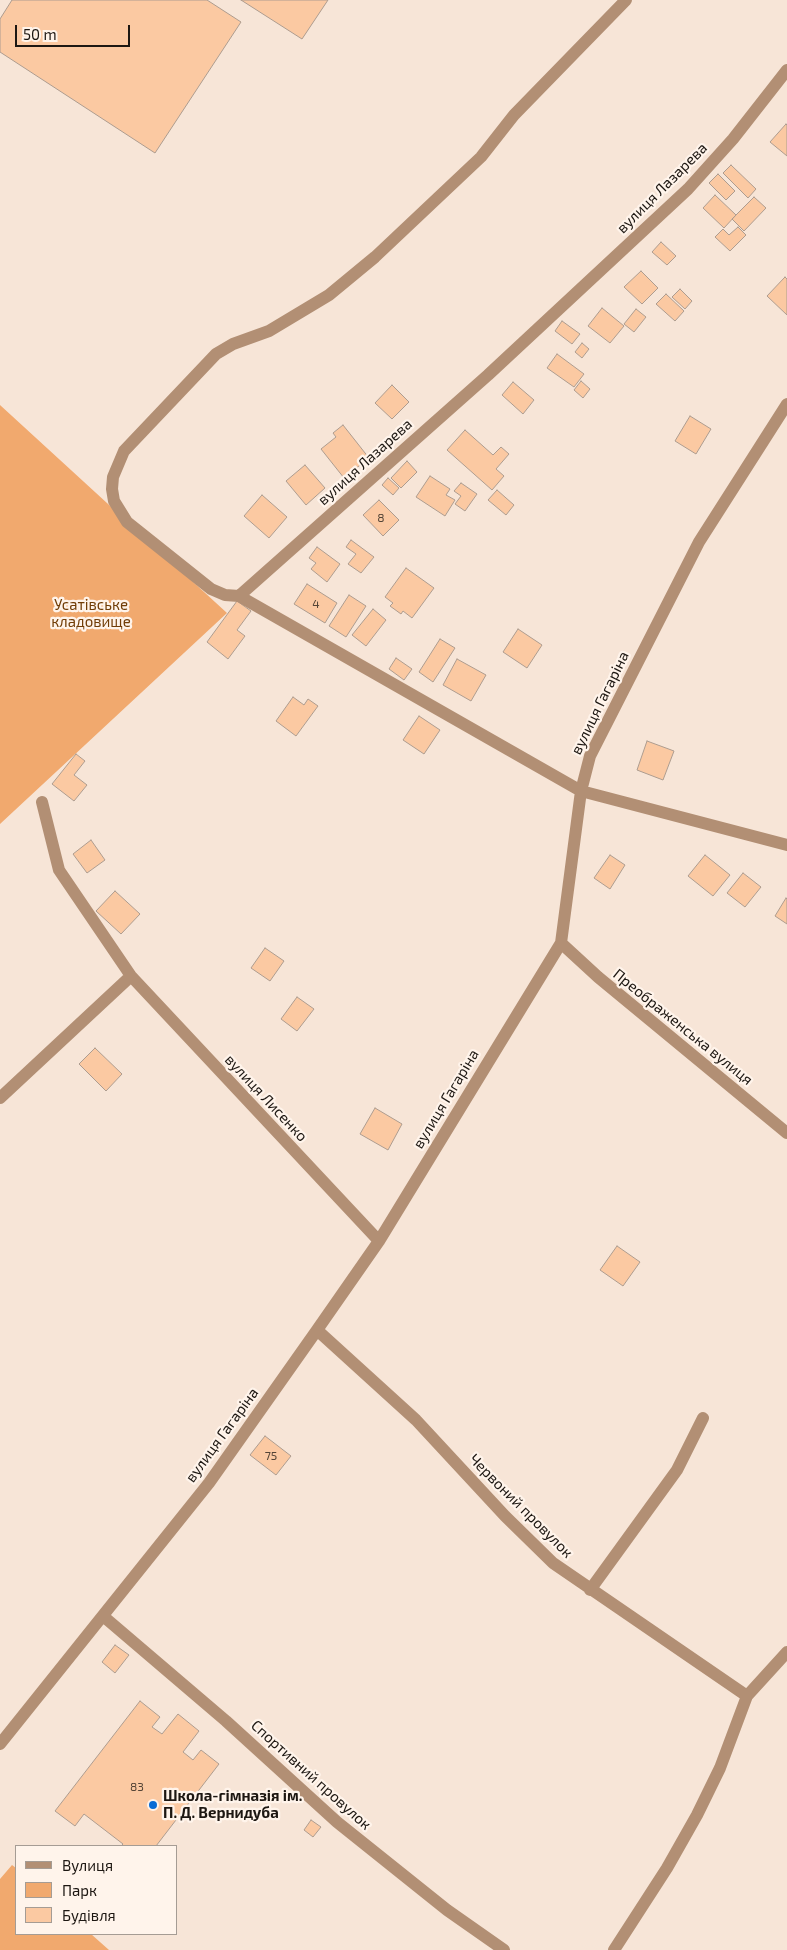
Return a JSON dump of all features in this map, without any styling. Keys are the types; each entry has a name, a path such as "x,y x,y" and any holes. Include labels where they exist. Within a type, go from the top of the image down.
{"street":[{"path":"626,0 514,115 481,157 375,257 329,295 269,331 233,344 216,354 124,451 113,478 114,502 127,522 211,589 225,595 239,596 581,791 787,845"},
{"name":"вулиця Лазарева","path":"239,596 488,374 688,189 733,139 787,70"},
{"name":"вулиця Гагаріна","path":"0,1744 209,1483 317,1330 379,1241 561,943 581,791 590,756 699,542 787,404"},
{"name":"вулиця Лисенко","path":"42,802 59,870 131,976 379,1241"},
{"name":"Преображенська вулиця","path":"561,943 598,978 787,1133"},
{"path":"0,1098 131,976"},
{"name":"Червоний провулок","path":"317,1330 416,1420 505,1516 552,1563 747,1696"},
{"path":"590,1590 677,1470 703,1418"},
{"name":"Спортивний провулок","path":"103,1616 226,1721 337,1822 448,1910 504,1950"},
{"path":"614,1950 667,1868 698,1814 720,1768 747,1696 787,1652"}],"green space":[{"name":"Усатівське кладовище","path":"0,405 227,613 0,824"},
{"path":"12,1865 15,1867 15,1935 92,1935 109,1950 0,1950 0,1879"}],"building":[{"path":"12,0 207,0 241,22 155,153 0,52 0,19"},
{"path":"241,0 328,0 302,39"},
{"path":"787,125 787,156 770,142"},
{"path":"731,165 756,189 748,198 723,173"},
{"path":"718,174 735,191 726,200 709,183"},
{"path":"715,195 736,215 724,228 703,208"},
{"path":"754,197 766,208 744,231 732,219"},
{"path":"738,227 746,235 730,251 715,237 723,229 729,235"},
{"path":"661,242 676,256 667,265 652,252"},
{"path":"641,271 658,288 642,304 624,287"},
{"path":"785,277 787,279 787,315 767,296"},
{"path":"680,289 692,301 685,309 672,297"},
{"path":"666,294 684,311 675,321 656,304"},
{"path":"602,308 624,326 610,343 588,326"},
{"path":"636,309 646,317 634,332 624,324"},
{"path":"562,321 580,334 572,344 555,331"},
{"path":"582,343 589,349 582,358 575,352"},
{"path":"557,354 584,374 574,387 547,368"},
{"path":"581,381 590,389 583,398 574,390"},
{"path":"513,382 534,400 523,414 502,395"},
{"path":"392,385 409,402 392,419 375,403"},
{"path":"690,416 711,429 696,454 675,441"},
{"path":"343,425 369,458 344,478 321,449 336,437 333,433"},
{"path":"465,430 493,455 501,447 509,454 496,469 504,476 492,490 447,450"},
{"path":"407,461 417,472 401,488 391,478"},
{"path":"305,465 325,488 306,505 286,481"},
{"path":"430,476 450,489 446,495 455,500 445,516 416,497"},
{"path":"388,478 399,488 393,495 382,485"},
{"path":"461,483 477,494 465,511 455,504 461,496 454,491"},
{"path":"497,490 514,505 506,515 488,500"},
{"path":"262,495 287,517 269,538 244,516"},
{"path":"379,500 399,520 383,536 363,515"},
{"path":"351,540 374,557 361,573 348,564 356,554 346,547"},
{"path":"317,547 340,564 327,582 311,569 316,563 309,558"},
{"path":"406,568 434,588 412,618 403,611 401,614 390,606 393,603 385,597"},
{"path":"307,584 337,603 325,623 294,604"},
{"path":"349,595 366,606 346,637 329,626"},
{"path":"237,601 251,611 237,630 245,636 228,659 207,642"},
{"path":"373,609 386,620 366,646 352,635"},
{"path":"518,629 542,645 527,668 503,652"},
{"path":"440,639 455,648 433,682 419,672"},
{"path":"396,658 412,669 404,680 389,669"},
{"path":"457,659 486,675 471,701 443,685"},
{"path":"293,697 304,705 308,699 318,706 296,736 276,721"},
{"path":"419,716 440,730 424,754 403,740"},
{"path":"647,741 674,751 663,780 637,770"},
{"path":"76,754 85,761 74,775 87,785 74,801 52,784"},
{"path":"91,840 105,860 87,873 73,854"},
{"path":"610,855 625,865 610,889 594,878"},
{"path":"705,855 730,875 713,896 688,876"},
{"path":"743,873 761,887 745,907 727,893"},
{"path":"115,891 140,914 121,934 96,911"},
{"path":"787,899 787,924 775,916"},
{"path":"265,948 284,961 270,981 251,968"},
{"path":"297,997 314,1009 297,1031 281,1019"},
{"path":"95,1048 122,1074 106,1091 79,1064"},
{"path":"375,1108 402,1124 388,1150 360,1134"},
{"path":"617,1246 640,1262 623,1286 600,1270"},
{"path":"265,1436 291,1456 276,1475 250,1455"},
{"path":"115,1645 129,1655 115,1673 102,1662"},
{"path":"140,1701 160,1717 152,1727 162,1734 178,1714 199,1731 183,1752 193,1760 201,1750 219,1764 157,1845 122,1845 84,1814 75,1826 55,1811"},
{"path":"311,1820 321,1827 313,1837 304,1830"}],"place":[{"name":"Школа-гімназія ім. П. Д. Вернидуба","path":"153,1805"}]}
